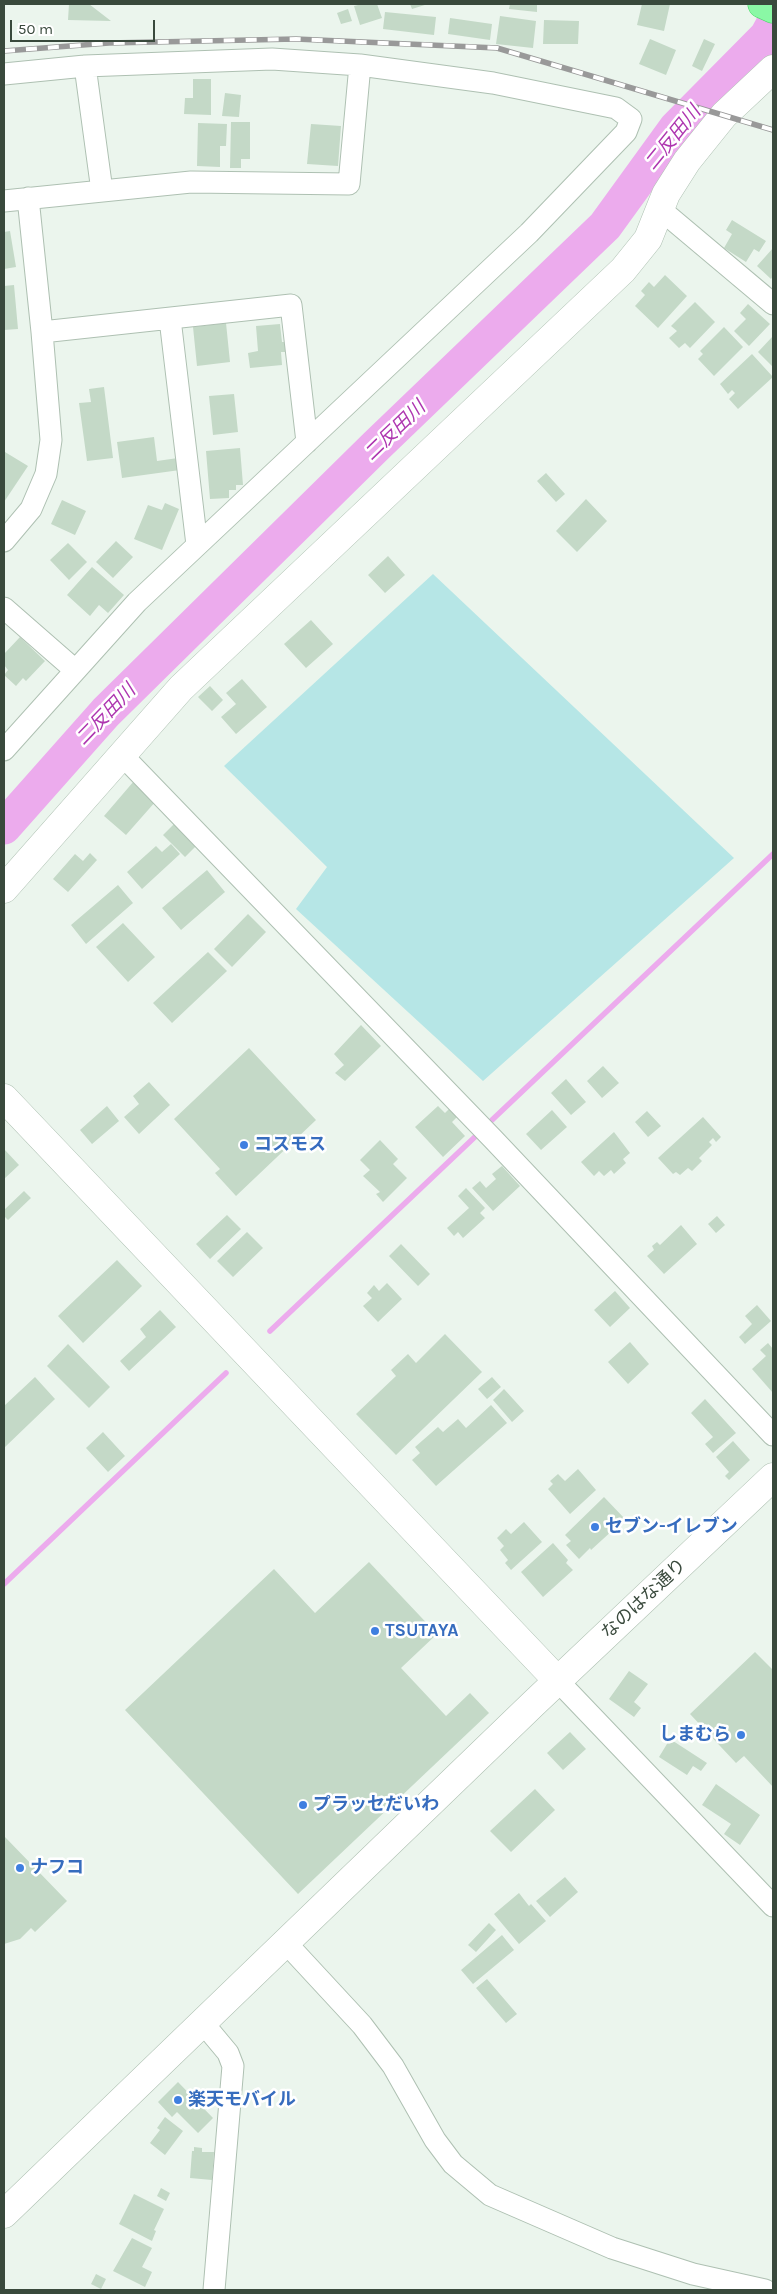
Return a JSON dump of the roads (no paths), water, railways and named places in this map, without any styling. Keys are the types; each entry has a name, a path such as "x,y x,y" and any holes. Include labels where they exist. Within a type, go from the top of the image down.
{"street":[{"path":"4,74 85,66 272,59 360,65 502,85 616,108 631,119 626,132 529,232 137,602 4,750"},
{"path":"4,201 191,182 349,184 360,65"},
{"path":"85,66 102,191"},
{"path":"4,889 181,688 623,270 648,239 666,194 687,161 724,115 773,69"},
{"path":"4,542 32,510 46,474 52,440 28,198"},
{"path":"660,209 773,304"},
{"path":"42,332 291,305 307,442"},
{"path":"170,319 197,545"},
{"path":"4,608 75,670"},
{"path":"122,755 493,1139 773,1435"},
{"path":"4,1098 773,1906"},
{"name":"なのはな通り","path":"4,2214 773,1477"},
{"path":"287,1944 367,2032 393,2066 435,2140 453,2164 490,2195 612,2248 693,2274 765,2290"},
{"path":"203,2023 228,2053 233,2066 214,2290"}],"waterway":[{"name":"二反田川","path":"4,827 106,712 376,446 605,226 676,128 767,36 773,25"},
{"path":"492,1120 773,854"},
{"path":"270,1331 478,1134"},
{"path":"4,1584 226,1373"}],"railway":[{"path":"4,51 109,43 296,39 497,48 773,130"}],"place":[{"name":"コスモス","path":"244,1145"},
{"name":"セブン-イレブン","path":"595,1527"},
{"name":"TSUTAYA","path":"375,1631"},
{"name":"しまむら","path":"741,1735"},
{"name":"プラッセだいわ","path":"303,1805"},
{"name":"ナフコ","path":"20,1868"},
{"name":"楽天モバイル","path":"178,2100"}]}
